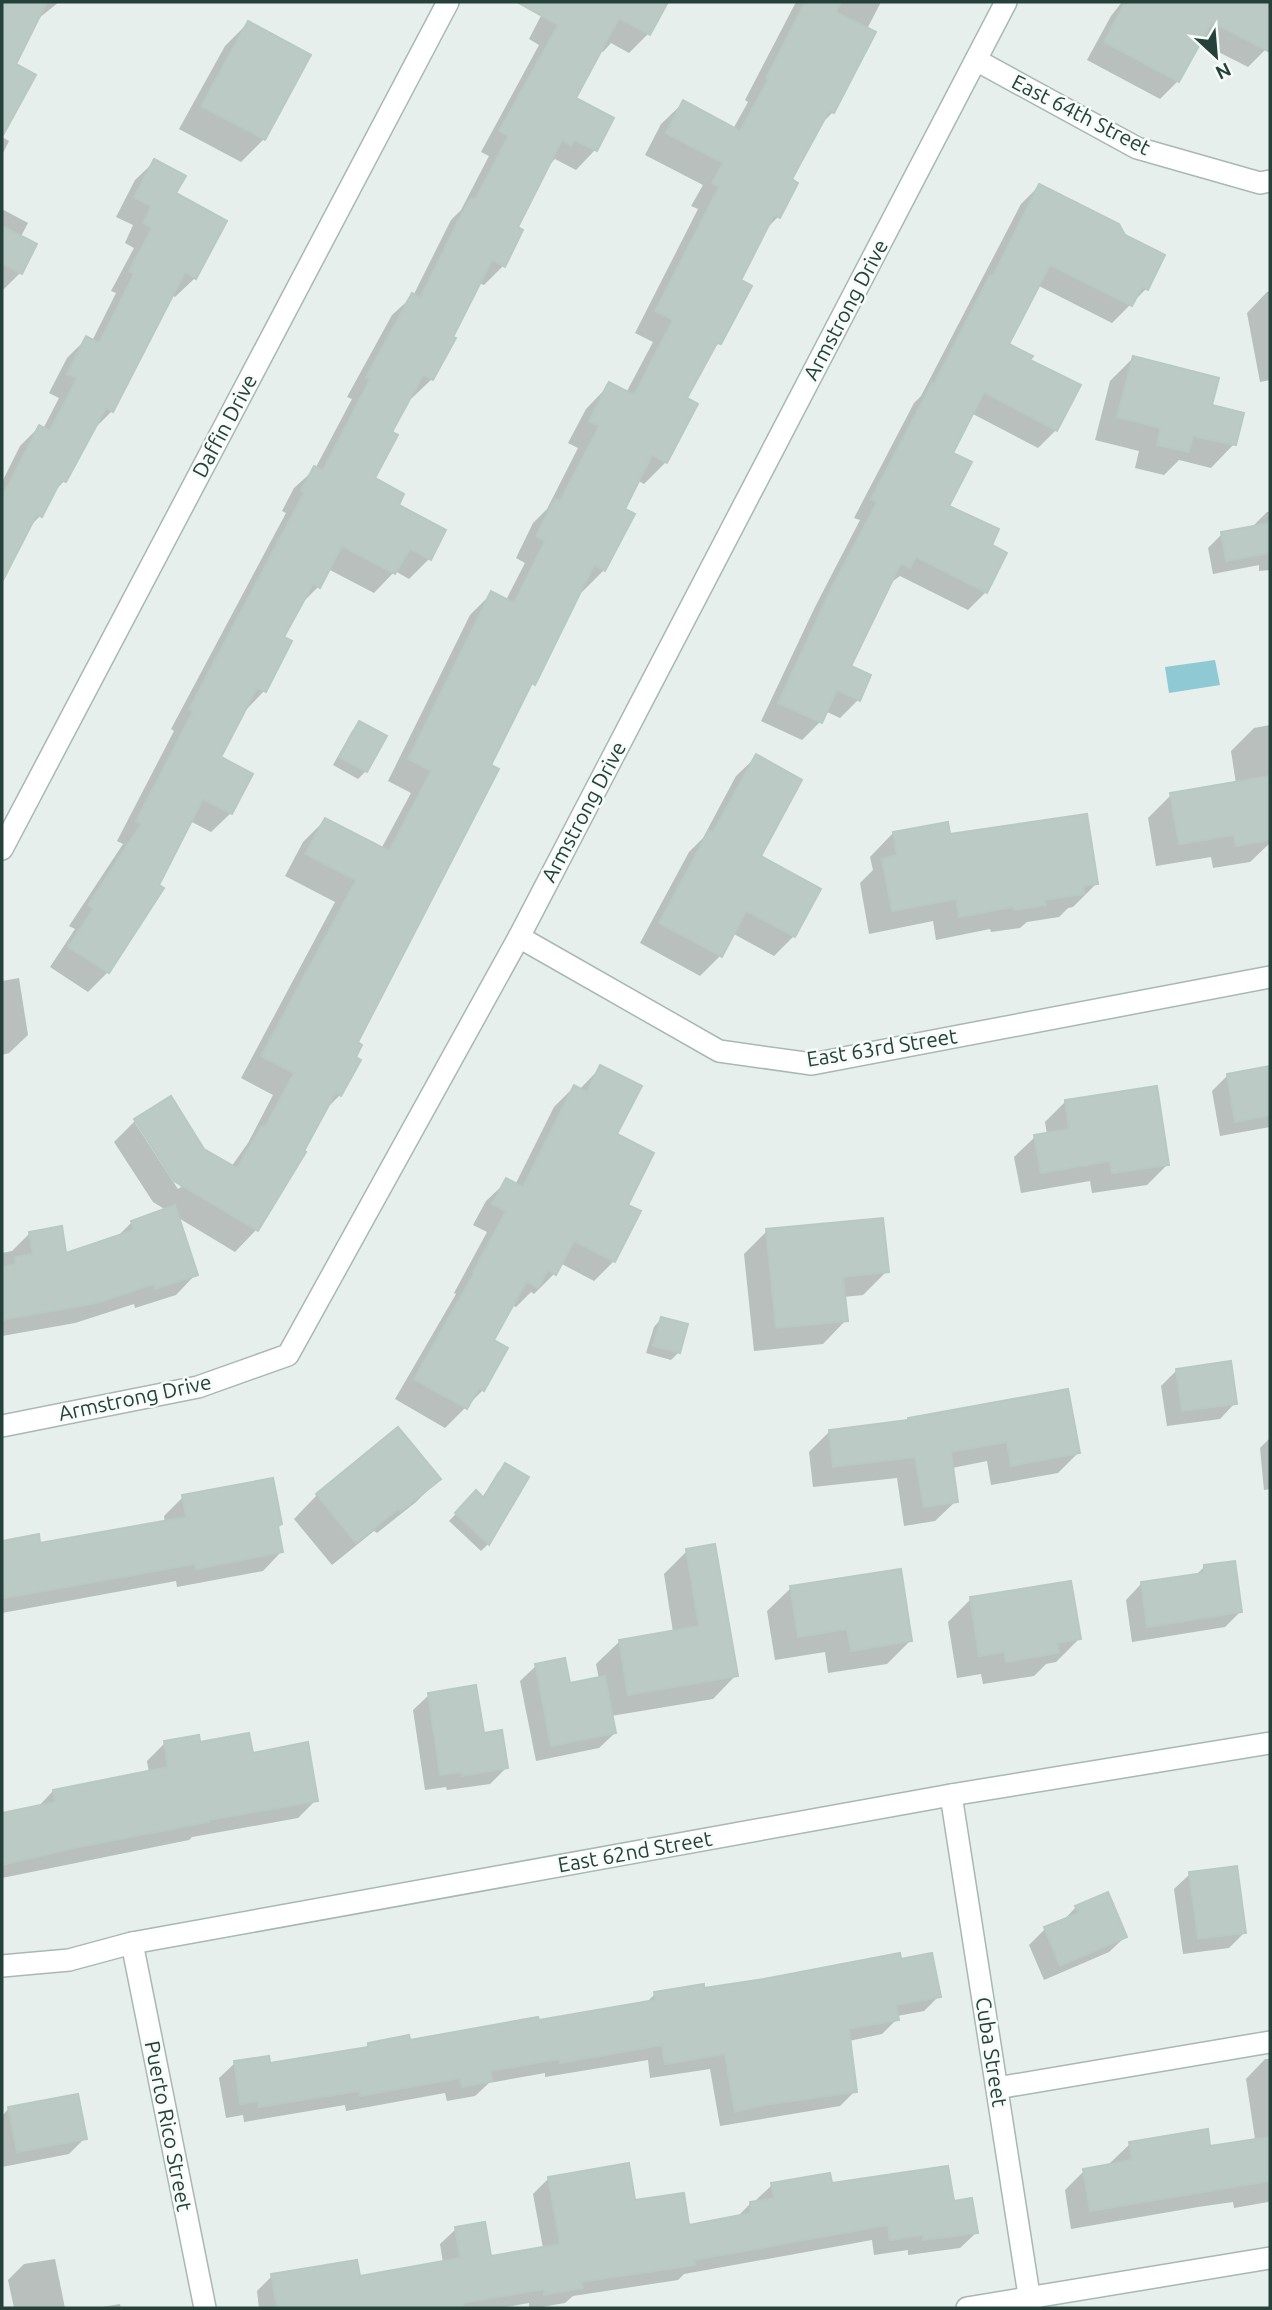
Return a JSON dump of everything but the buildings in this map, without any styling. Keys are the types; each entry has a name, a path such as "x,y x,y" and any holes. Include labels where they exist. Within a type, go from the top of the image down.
{"street":[{"name":"Daffin Drive","path":"2,849 448,2"},
{"name":"Armstrong Drive","path":"2,1426 198,1387 288,1355 519,937 1006,2"},
{"name":"East 64th Street","path":"976,60 1138,148 1260,183 1270,181"},
{"name":"East 63rd Street","path":"519,937 719,1051 812,1064 1270,977"},
{"name":"East 62nd Street","path":"2,1966 69,1960 132,1943 951,1795 1270,1743"},
{"name":"Cuba Street","path":"951,1795 1030,2303"},
{"name":"Puerto Rico Street","path":"132,1943 205,2308"},
{"path":"997,2088 1270,2042"},
{"path":"967,2308 1030,2303 1270,2258"}],"water":[{"path":"1215,660 1220,685 1169,693 1165,667"}]}
